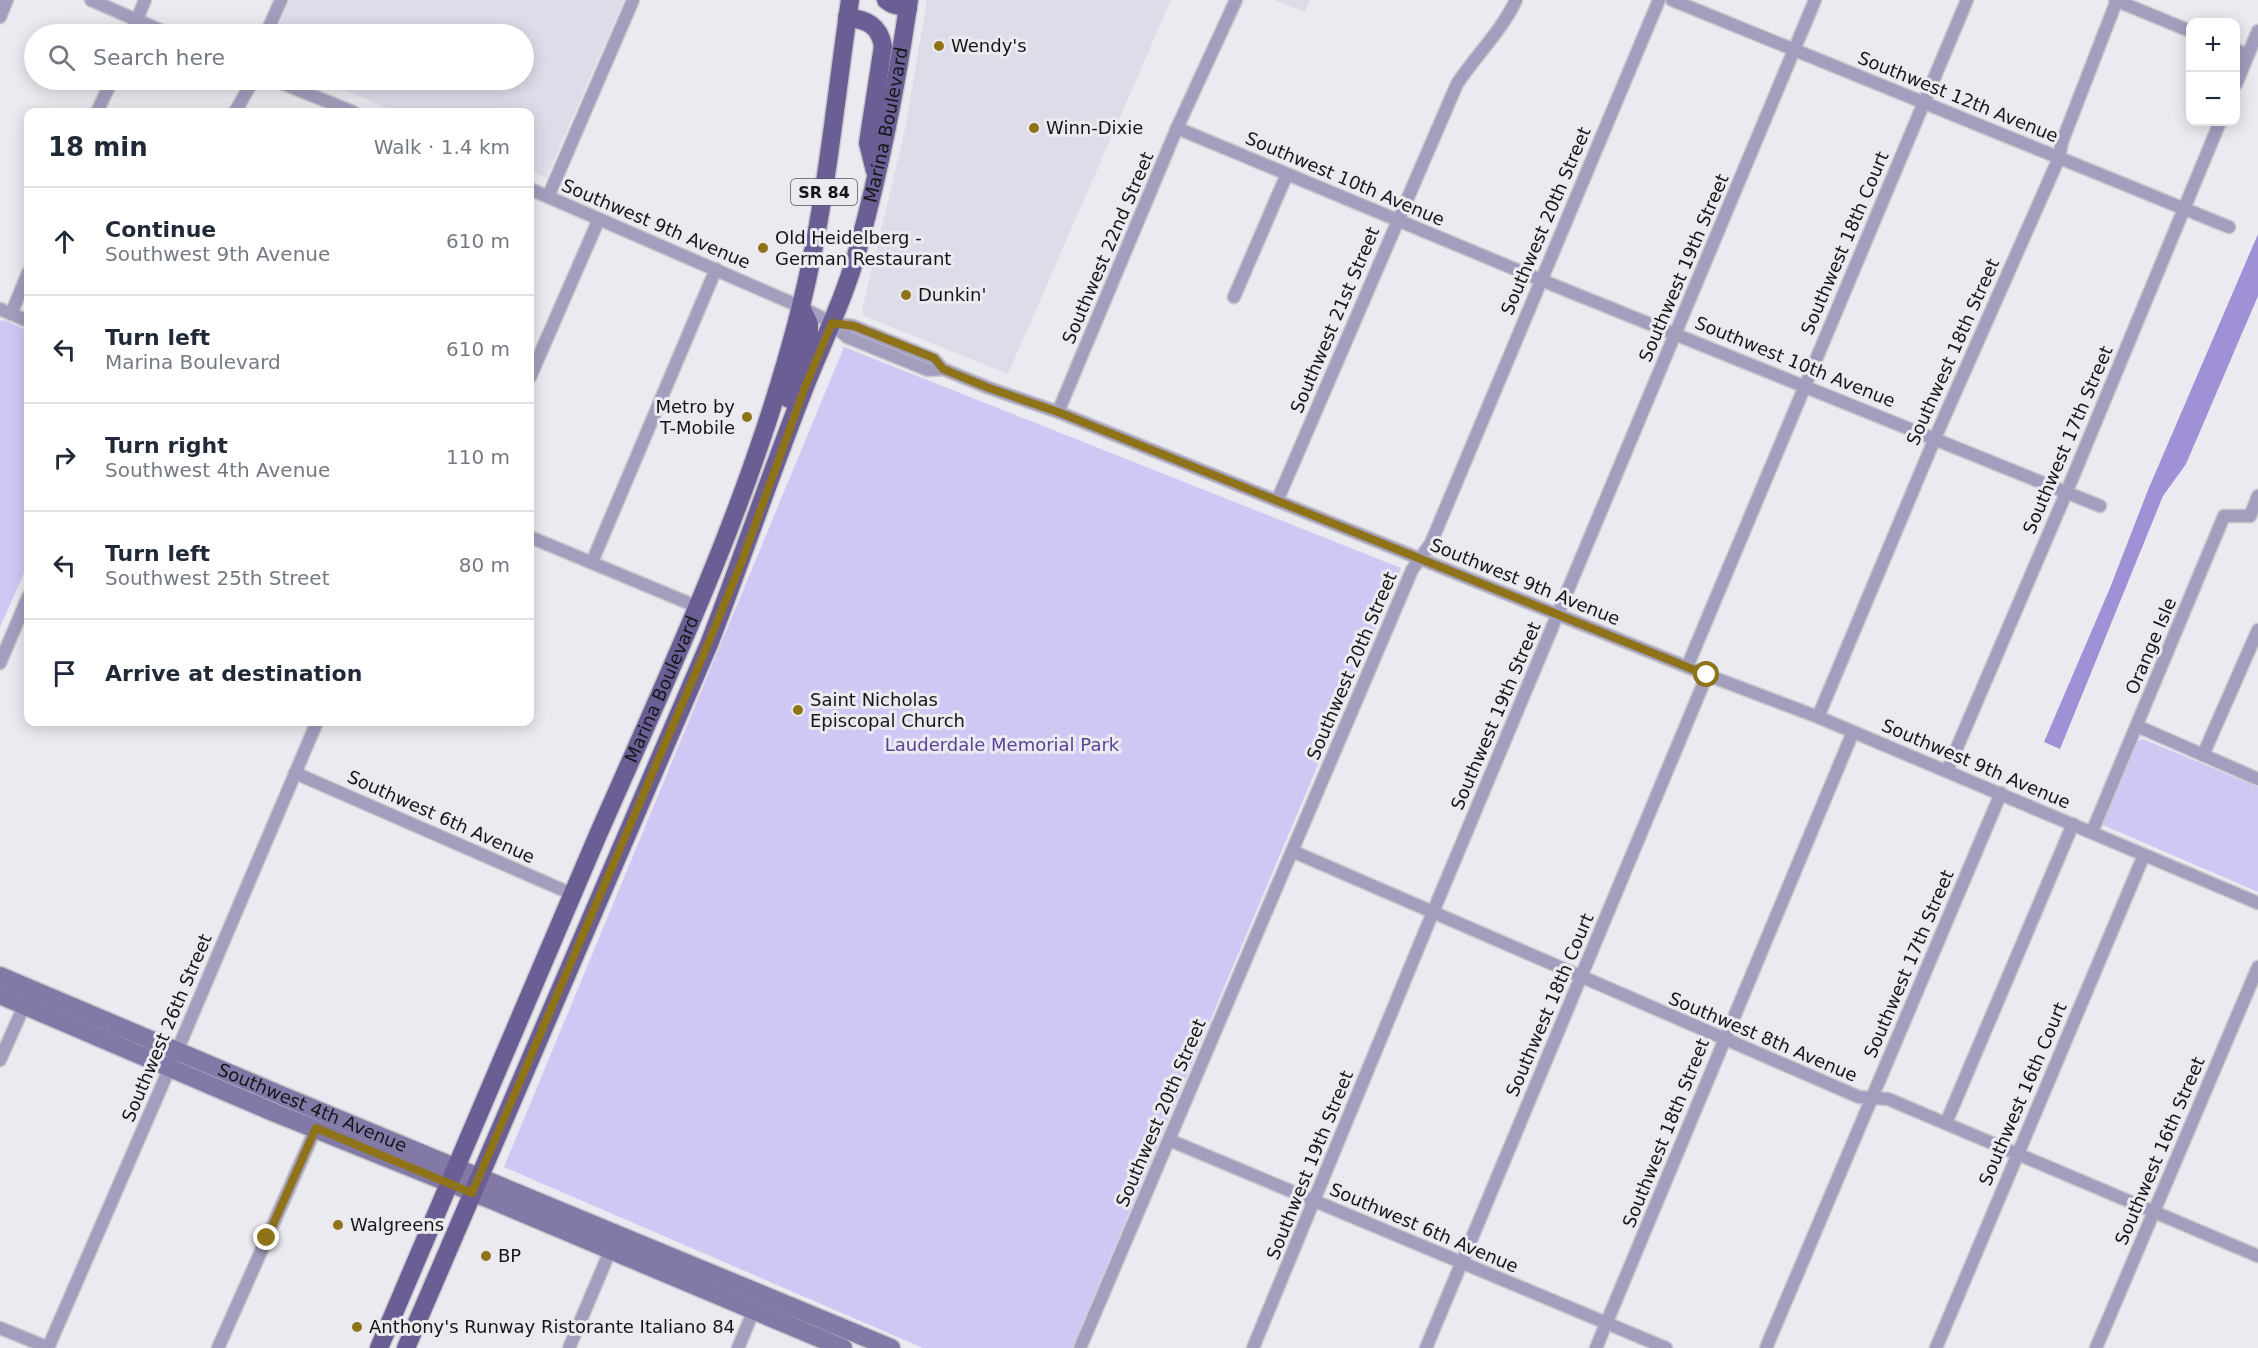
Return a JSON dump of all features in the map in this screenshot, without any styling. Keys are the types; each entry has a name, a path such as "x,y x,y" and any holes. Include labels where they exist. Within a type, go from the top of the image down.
{"main road":[{"path":"886,0 892,4 908,4"},
{"name":"Marina Boulevard","path":"406,1348 708,644 746,550 790,426 832,323 859,246 876,176 908,4"},
{"path":"848,9 878,30 883,46 868,143 876,176"},
{"name":"Marina Boulevard","path":"379,1348 572,894 698,607 751,468 801,307 820,218 848,9"},
{"path":"790,426 789,400 809,332 809,324 801,307"},
{"path":"698,607 704,616 708,644"}],"street":[{"path":"0,17 7,0"},
{"path":"91,0 146,24"},
{"path":"135,24 145,0"},
{"path":"271,24 281,0"},
{"path":"548,197 633,0"},
{"name":"Southwest 22nd Street","path":"1058,412 1177,128 1236,0"},
{"name":"Southwest 21st Street","path":"1277,501 1457,84 1473,60 1492,40 1516,0"},
{"name":"Southwest 20th Street","path":"1080,1348 1412,570 1431,543 1659,0"},
{"name":"Southwest 12th Avenue","path":"1672,0 2229,227"},
{"name":"Southwest 19th Street","path":"1254,1348 1433,912 1815,0"},
{"name":"Southwest 18th Court","path":"1687,667 1967,0"},
{"path":"2116,0 2186,29"},
{"name":"Southwest 18th Street","path":"1818,717 1935,438 2059,158 2062,142 2116,0"},
{"path":"2240,73 2258,31"},
{"path":"2240,52 2248,55"},
{"path":"100,108 108,90"},
{"path":"238,108 247,90"},
{"path":"299,90 343,108"},
{"name":"Southwest 17th Street","path":"1947,771 2067,491 2218,126"},
{"name":"Southwest 10th Avenue","path":"1177,128 1541,280 2100,506"},
{"path":"1234,297 1287,174"},
{"name":"Southwest 9th Avenue","path":"534,191 716,269 832,323 854,326 934,358 943,369 1058,412 1687,667 1818,717 2258,903"},
{"path":"534,368 599,219"},
{"path":"592,562 716,269"},
{"path":"24,280 6,311 24,319"},
{"name":"Orange Isle","path":"2092,832 2224,516 2254,517 2258,496"},
{"path":"534,539 698,607"},
{"path":"0,663 24,606"},
{"path":"2203,755 2258,630"},
{"name":"Southwest 18th Court","path":"1426,1348 1707,675"},
{"name":"Southwest 26th Street","path":"49,1348 315,726"},
{"path":"2137,726 2258,779"},
{"name":"Southwest 18th Street","path":"1596,1348 1853,732"},
{"name":"Southwest 6th Avenue","path":"295,773 572,894"},
{"name":"Southwest 17th Street","path":"1766,1348 2001,793"},
{"path":"1946,1124 2073,824"},
{"name":"Southwest 8th Avenue","path":"1292,851 1859,1097 1888,1099 2258,1256"},
{"name":"Southwest 16th Court","path":"1936,1348 2144,855"},
{"name":"Southwest 16th Street","path":"2096,1348 2258,967"},
{"name":"Southwest 4th Avenue","path":"0,976 316,1128 454,1176"},
{"name":"Southwest 4th Avenue","path":"0,995 24,1006 174,1060 758,1302 891,1348"},
{"path":"0,1060 24,1006"},
{"path":"218,1348 316,1128"},
{"name":"Southwest 6th Avenue","path":"1168,1140 1666,1348"},
{"path":"569,1348 614,1242"},
{"path":"738,1348 758,1302"},
{"name":"Southwest 4th Avenue","path":"758,1302 843,1348"},
{"path":"0,1328 49,1348"}],"shaded area":[{"path":"290,0 624,0 546,178 534,173 534,108 387,108 344,90 534,90 534,24 279,24"},
{"path":"927,0 1171,0 1008,374 864,316 862,310 905,130"},
{"path":"1274,0 1310,0 1305,12"},
{"path":"2258,234 2258,296 2186,464 2163,496 2060,749 2044,742 2110,588 2148,490"}],"green space":[{"path":"4,320 24,329 24,573 0,627 0,321"},
{"name":"Lauderdale Memorial Park","path":"844,347 1401,568 1072,1348 923,1348 504,1167"},
{"path":"2143,739 2258,787 2258,892 2103,825 2136,742"}],"place":[{"name":"Wendy's","path":"939,46"},
{"name":"Winn-Dixie","path":"1034,128"},
{"name":"Old Heidelberg - German Restaurant","path":"763,248"},
{"name":"Dunkin'","path":"906,295"},
{"name":"Metro by T-Mobile","path":"747,417"},
{"name":"Saint Nicholas Episcopal Church","path":"798,710"},
{"name":"Walgreens","path":"338,1225"},
{"name":"BP","path":"486,1256"},
{"name":"Anthony's Runway Ristorante Italiano 84","path":"357,1327"}],"route":[{"path":"267,1238 316,1128 472,1193 708,644 742,561 805,387 832,323 854,326 934,358 943,369 989,388 1058,412 1707,675"}]}
